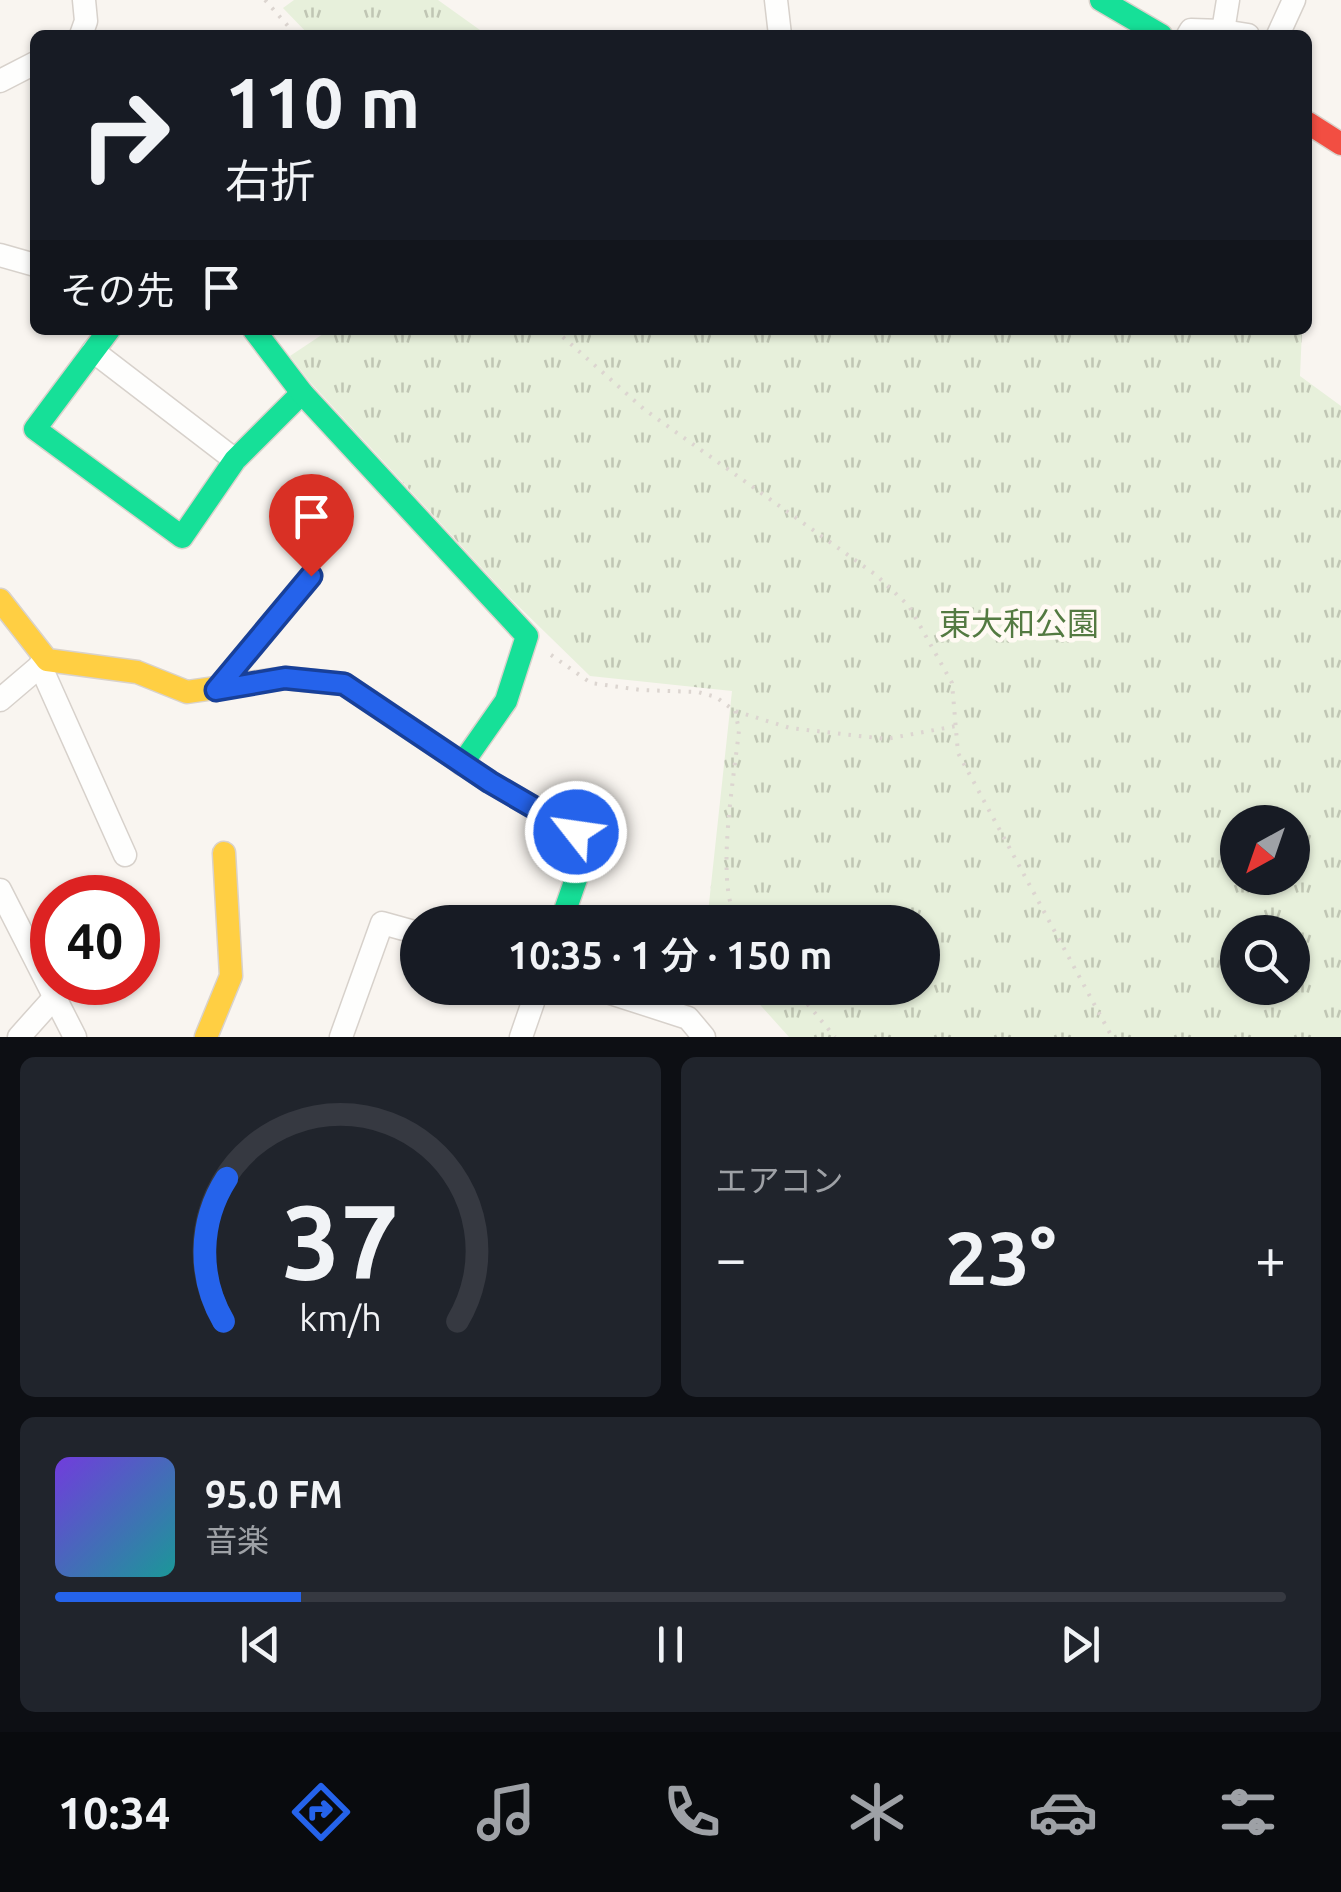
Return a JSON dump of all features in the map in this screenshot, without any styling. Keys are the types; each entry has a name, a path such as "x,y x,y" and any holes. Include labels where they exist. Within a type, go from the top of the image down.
{"street":[{"path":"83,30 84,0"},
{"path":"775,0 779,30"},
{"path":"1101,0 1152,30"},
{"path":"1222,30 1228,0"},
{"path":"1280,30 1294,0"},
{"path":"0,81 30,66"},
{"path":"1312,125 1341,144"},
{"path":"0,255 30,264"},
{"path":"105,335 35,429 182,536 235,460 302,394"},
{"path":"258,335 302,394 390,484 527,636 506,701 462,764"},
{"path":"94,351 235,460"},
{"path":"216,690 311,576"},
{"path":"0,600 43,662 125,854"},
{"path":"0,700 43,662 136,672 188,692 285,678 344,684 462,764 576,832 583,859 567,905"},
{"path":"206,1037 231,976 224,854"},
{"path":"0,890 30,951"},
{"path":"341,1037 382,923 400,928"},
{"path":"19,1037 49,1005"},
{"path":"57,1005 74,1037"},
{"path":"521,1037 532,1005"},
{"path":"647,1005 688,1018 704,1037"}],"path":[{"path":"266,0 292,30"},
{"path":"561,335 645,410 876,575 909,606 952,683 958,752 1112,1037"},
{"path":"527,636 591,683 716,696 735,711 790,728 886,739 957,726"},
{"path":"732,905 725,872 738,730 735,711"},
{"path":"808,1005 835,1037"}],"green space":[{"path":"294,0 438,0 480,30 304,30 283,8"},
{"name":"東大和公園","path":"322,335 1302,335 1300,376 1341,406 1341,1037 789,1037 760,1005 940,1005 940,905 709,905 732,691 590,676 506,594 290,356"}],"traffic: fast":[{"path":"1101,0 1152,30"},
{"path":"105,335 35,429 182,537 235,460 302,393"},
{"path":"258,335 302,393 527,636 506,701 462,764"},
{"path":"420,735 576,832 583,859 567,905"}],"traffic: slow":[{"path":"0,600 47,660 137,672 187,692 285,678 344,684 420,735"},
{"path":"206,1037 231,976 224,853"}],"traffic: jam":[{"path":"1312,126 1341,144"}],"route":[{"path":"311,576 216,690 285,678 344,684 490,782 576,832"}]}
